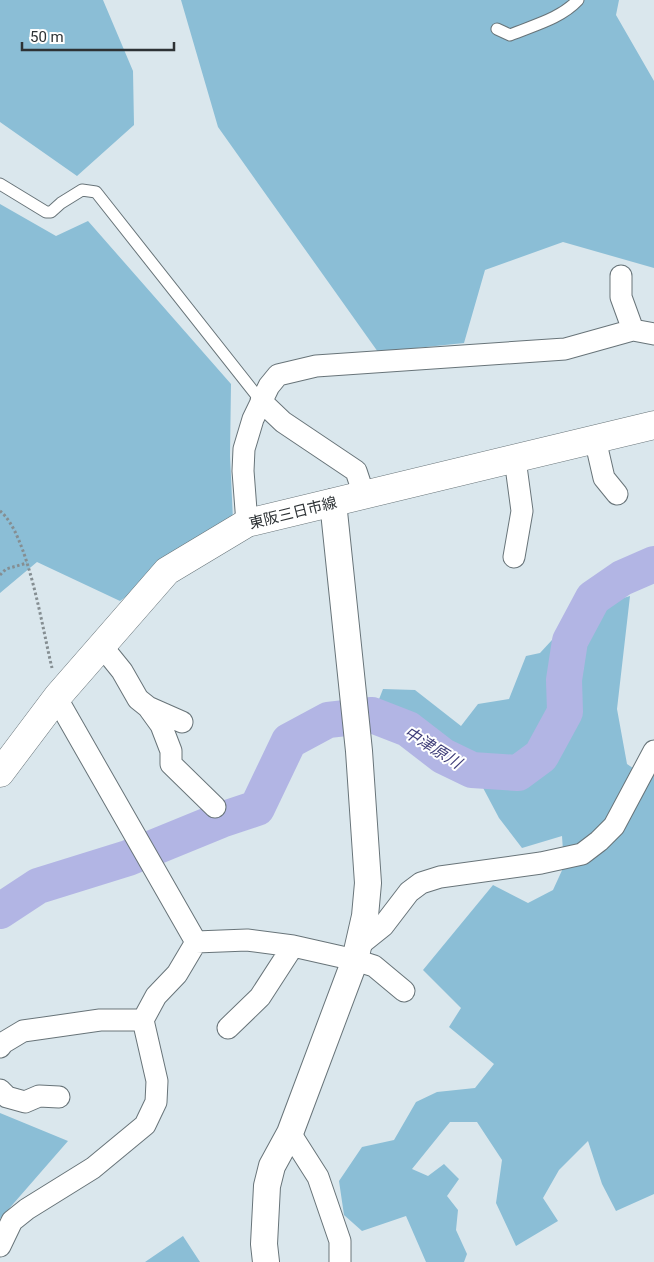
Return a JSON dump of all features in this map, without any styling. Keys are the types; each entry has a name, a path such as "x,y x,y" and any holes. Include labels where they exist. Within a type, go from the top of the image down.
{"main road":[{"name":"東阪三日市線","path":"0,773 58,696 167,571 247,523 654,425"}],"street":[{"path":"621,276 621,297 633,330"},
{"path":"247,523 243,471 244,449 253,419 269,386 278,375 316,366 565,349 633,330 654,334"},
{"path":"262,401 283,422 356,471 364,495"},
{"path":"595,439 604,478 617,494"},
{"path":"514,557 522,511 515,459"},
{"path":"266,1262 264,1244 267,1186 272,1166 290,1133 356,953 365,916 368,883 352,684 333,502"},
{"path":"101,645 122,671 138,699 148,707 182,722"},
{"path":"58,696 60,704 196,942"},
{"path":"148,707 161,725 167,738 171,751 171,764 215,807"},
{"path":"356,953 383,926 409,892 421,883 440,877 540,864 582,854 614,826 654,751"},
{"path":"196,942 247,940 356,953 404,991"},
{"path":"0,1246 12,1221 27,1208 93,1168 145,1125 156,1102 157,1081 143,1020 156,996 177,974 196,942"},
{"path":"228,1028 260,997 293,946"},
{"path":"0,1047 3,1043 23,1031 100,1020 143,1020"},
{"path":"0,1090 7,1097 25,1102 39,1096 59,1097"},
{"path":"290,1133 318,1178 340,1241 340,1262"}],"lane":[{"path":"497,29 510,34 568,10 578,0"},
{"path":"0,184 46,212 51,212 61,203 82,190 96,192 262,401"}],"path":[{"path":"0,511 20,541 27,563 58,696"},
{"path":"0,575 6,569 27,563"}],"shaded area":[{"path":"0,0 103,0 133,71 134,125 77,176 0,122"},
{"path":"181,0 619,0 616,15 654,81 654,268 563,242 485,270 464,343 378,352 218,127"},
{"path":"0,204 56,236 88,221 231,384 230,456 233,520 120,601 37,562 0,593"},
{"path":"630,596 617,709 627,764 649,779 654,771 654,1194 616,1211 602,1184 588,1141 559,1170 543,1198 558,1221 516,1246 496,1203 502,1160 477,1122 450,1122 412,1169 428,1176 444,1164 459,1179 447,1196 458,1210 456,1230 467,1254 464,1262 426,1262 406,1216 362,1231 344,1215 339,1181 362,1147 394,1140 416,1102 437,1092 475,1088 494,1064 449,1027 461,1008 423,970 493,885 528,903 553,890 564,866 562,836 522,848 499,818 481,784 457,747 376,707 383,689 415,690 461,726 478,704 509,699 526,656 540,653 552,640 556,676 584,669 583,633 597,606"},
{"path":"0,1113 68,1141 0,1219"},
{"path":"183,1236 200,1262 145,1262"}],"waterway":[{"name":"中津原川","path":"0,911 38,886 128,858 221,820 257,808 289,741 328,720 372,715 408,729 443,756 472,770 518,773 541,756 565,712 564,680 570,641 593,598 622,578 654,564"}]}
